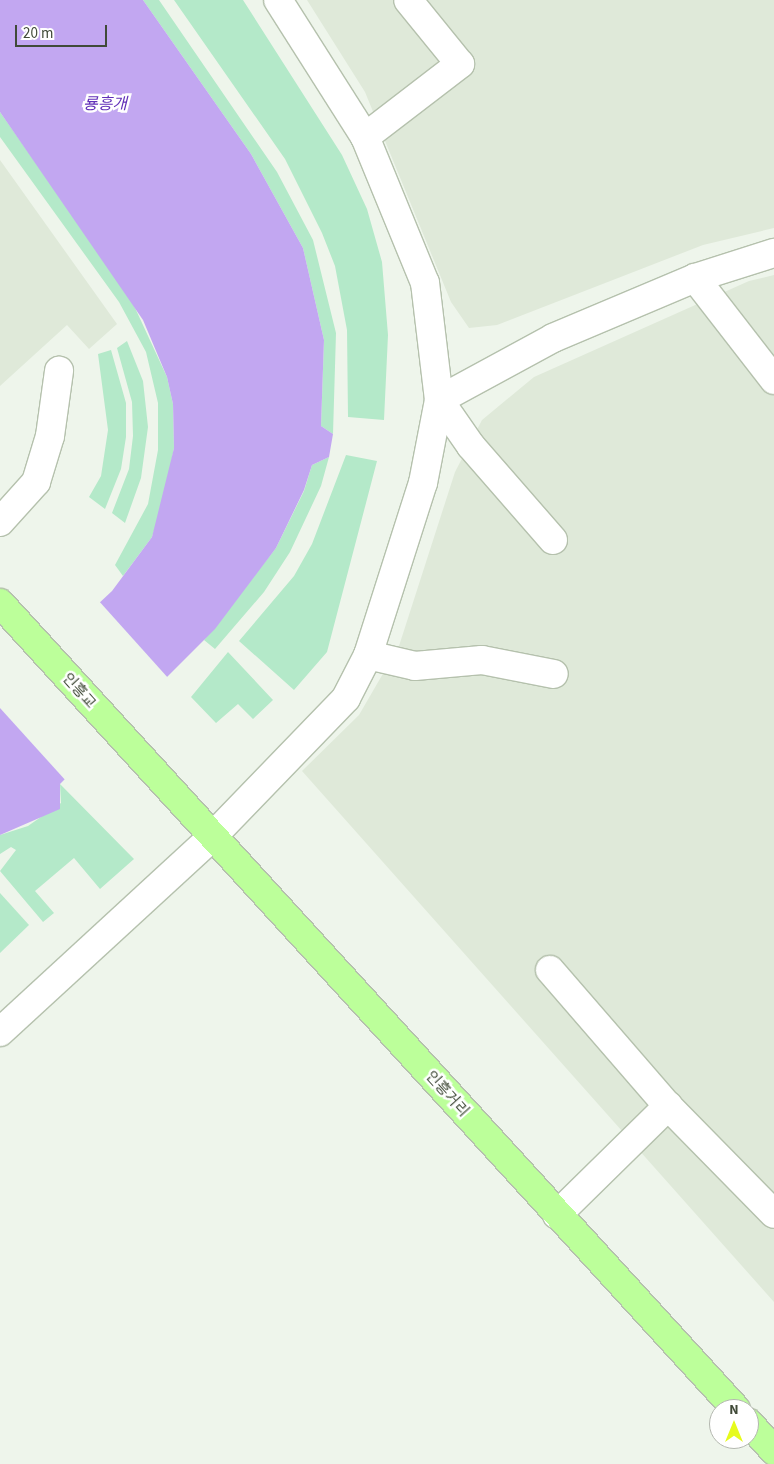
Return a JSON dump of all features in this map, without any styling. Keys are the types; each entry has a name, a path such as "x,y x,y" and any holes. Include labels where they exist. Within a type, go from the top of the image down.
{"main road":[{"name":"인흥교","path":"0,603 158,778"},
{"name":"인흥거리","path":"158,778 727,1399"},
{"path":"759,1434 774,1451"}],"street":[{"path":"0,1032 212,837 346,698 368,655 423,483 439,400 425,283 365,137 278,0"},
{"path":"365,137 460,64 408,0"},
{"path":"439,400 553,338 695,278 774,253"},
{"path":"695,278 774,380"},
{"path":"0,522 36,482 50,436 59,371"},
{"path":"439,400 471,446 553,540"},
{"path":"368,655 415,666 482,660 554,674"},
{"path":"550,970 668,1106 774,1214"},
{"path":"557,1215 668,1106"}],"shaded area":[{"path":"307,0 774,0 774,228 703,245 497,325 469,328 451,302 365,92"},
{"path":"0,160 117,324 89,349 67,325 0,386"},
{"path":"774,275 774,1302 302,771 359,715 399,646 455,472 482,420 534,377 749,281"}],"green space":[{"path":"143,0 159,0 277,172 313,240 336,333 333,434 321,426 324,340 303,248 251,154"},
{"path":"174,0 243,0 342,155 367,209 382,262 388,335 384,420 348,417 347,330 335,266 322,233 285,159"},
{"path":"0,112 130,297 167,377 173,404 174,448 163,504 152,537 123,576 115,565 148,504 158,450 158,403 146,352 119,302 0,137"},
{"path":"127,341 143,381 148,427 141,478 125,523 112,513 129,469 133,436 132,402 117,348"},
{"path":"111,350 126,403 126,437 121,469 105,509 89,497 101,476 108,430 98,354"},
{"path":"346,455 377,461 327,652 294,690 239,641 294,576 312,544"},
{"path":"329,457 321,486 290,552 264,592 215,649 204,640 276,548 304,491 312,465"},
{"path":"228,652 273,700 253,719 238,704 216,723 191,697"},
{"path":"60,784 134,859 100,889 74,858 35,891 54,913 43,922 0,871 16,850 11,847 0,854 0,835 28,826 61,803"},
{"path":"0,893 29,925 0,953"}],"water":[{"name":"룡흥개","path":"0,0 143,0 251,154 303,248 324,340 321,426 333,434 329,457 312,465 304,490 276,548 215,629 60,784 60,809 0,835 0,696 112,591 152,537 174,448 173,404 167,377 143,320 0,112"}],"pier":[{"path":"98,600 169,679 67,782 0,708 0,693"}]}
